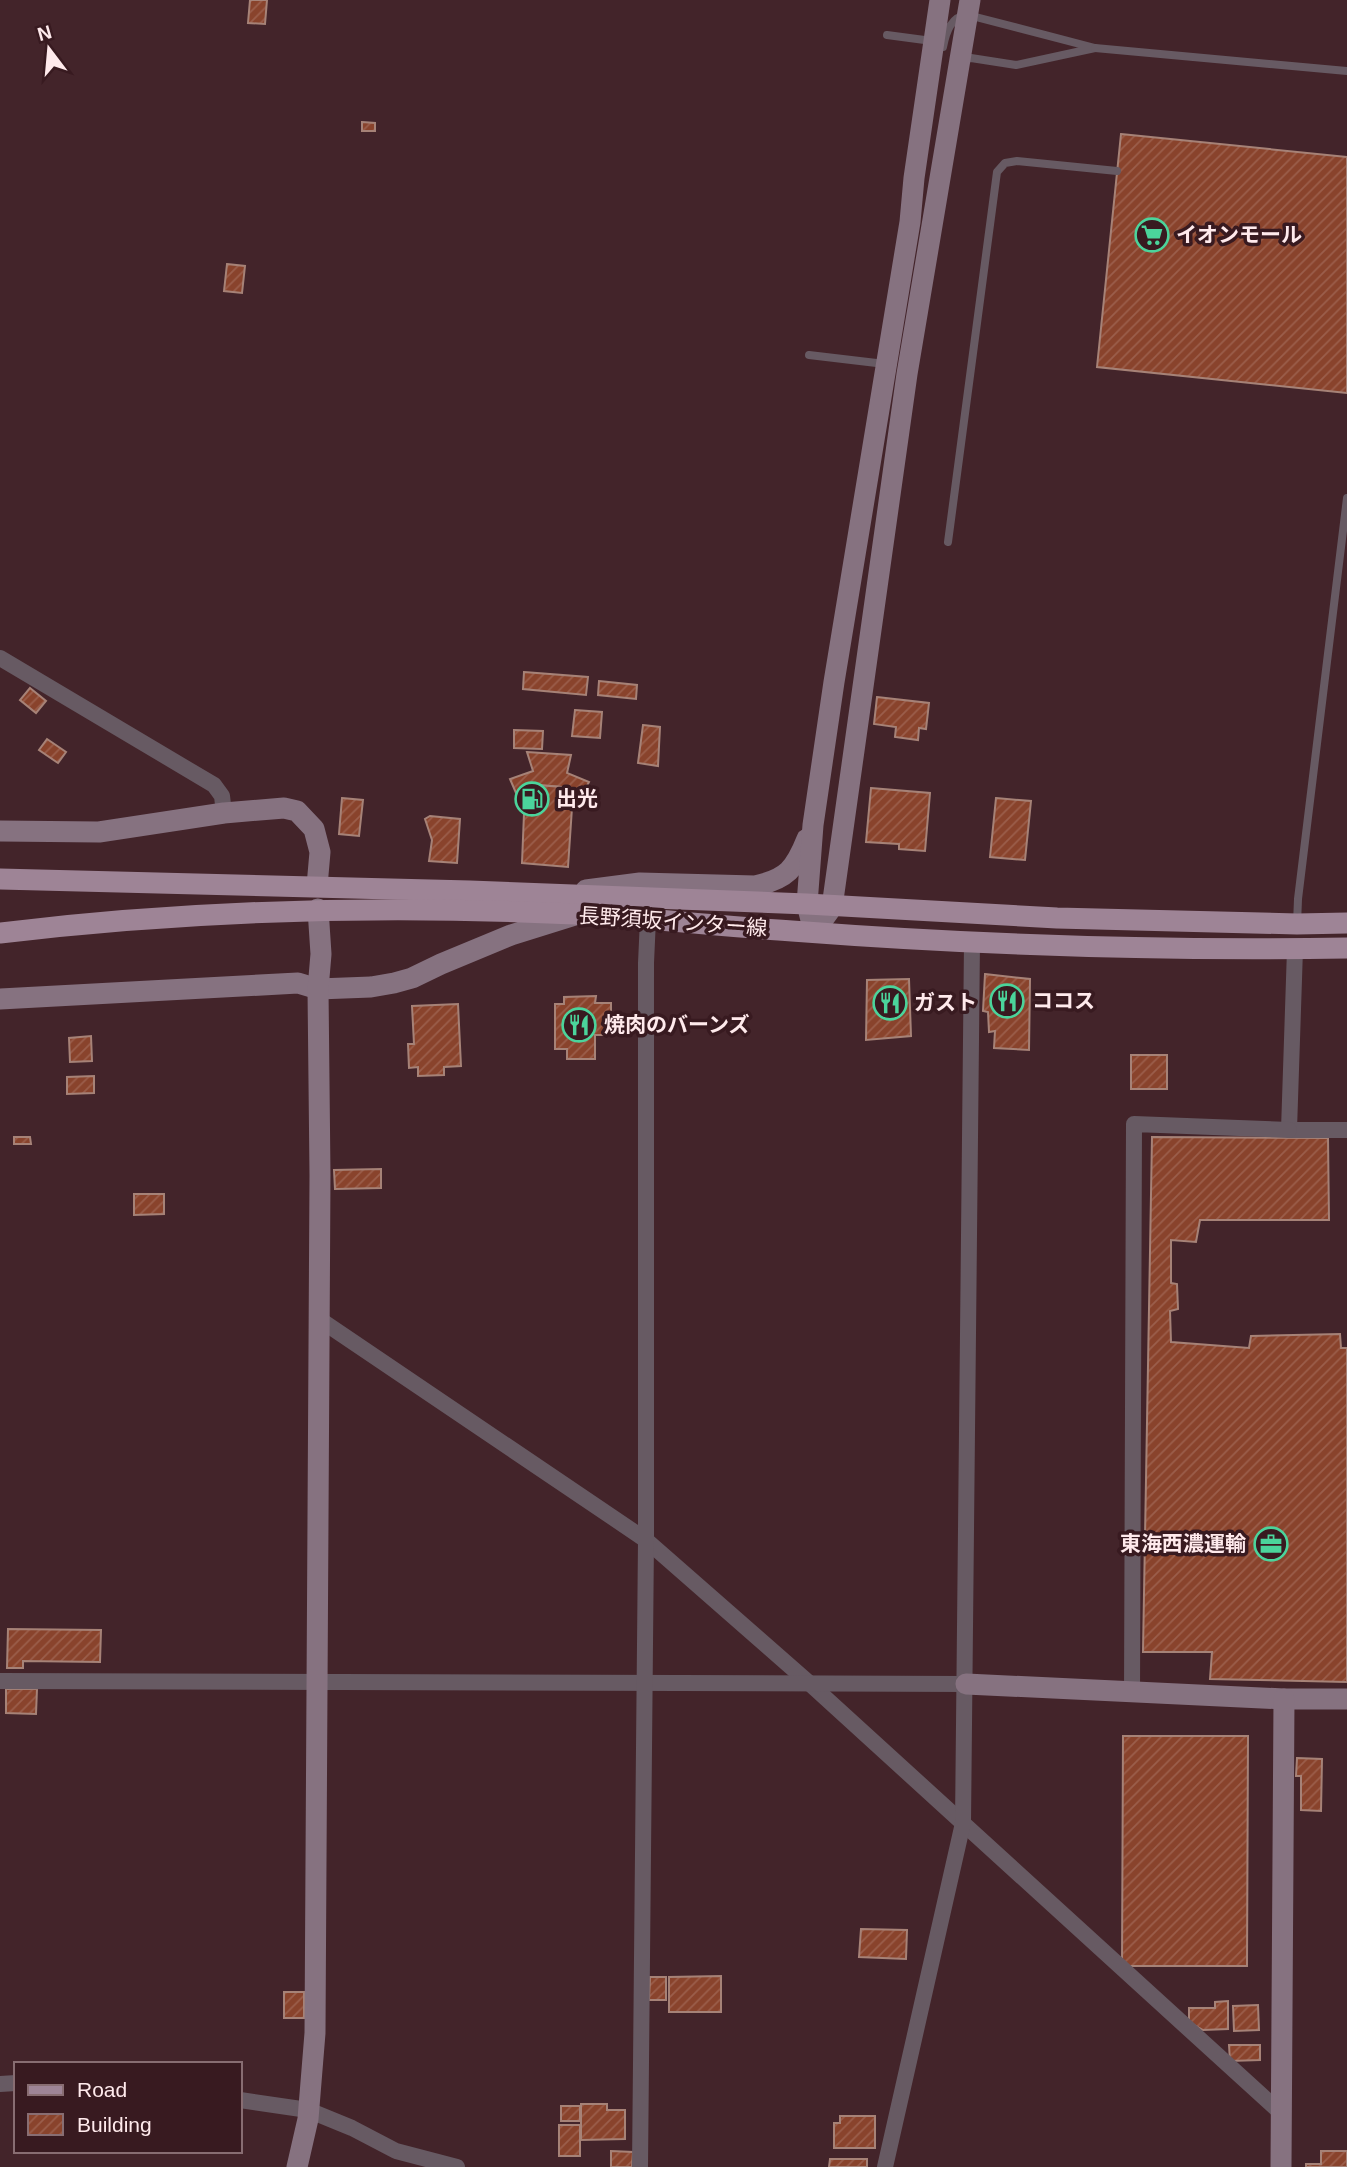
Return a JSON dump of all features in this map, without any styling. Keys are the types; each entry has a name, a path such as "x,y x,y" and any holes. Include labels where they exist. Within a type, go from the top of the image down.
{"main road":[{"name":"長野須坂インター線","path":"0,879 557,894 1057,918 1347,923"},
{"name":"長野須坂インター線","path":"0,933 186,915 318,909 576,914 972,942 1114,948 1347,948"}],"street":[{"path":"814,932 807,904 813,825 910,222 940,0"},
{"path":"814,932 832,907 907,374 969,7"},
{"path":"0,658 214,785 222,796 224,813"},
{"path":"0,831 99,832 271,807 297,811 314,829 318,841 320,860 317,886"},
{"path":"557,894 640,883 755,887 788,873 798,861 813,825"},
{"path":"297,2167 308,2110 315,2033 318,989 321,954 318,909"},
{"path":"0,999 298,983 318,989 371,987 412,978 511,936 576,914"},
{"path":"640,2167 648,919"},
{"path":"885,2167 963,1823 972,942"},
{"path":"1289,1130 1295,948"},
{"path":"1132,1693 1134,1124 1289,1130 1347,1129"},
{"path":"319,1319 646,1540 808,1682 1281,2113"},
{"path":"0,1681 965,1684 1284,1699 1347,1699"},
{"path":"1281,2167 1284,1699"},
{"path":"242,2100 308,2110 352,2128 396,2151 457,2167"}],"lane":[{"path":"910,222 921,183 948,28 969,7 1094,48 1347,71"},
{"path":"887,35 934,41"},
{"path":"961,59 1016,65 1094,48"},
{"path":"948,542 997,172 1004,163 1017,161 1117,171"},
{"path":"809,355 888,364"},
{"path":"1297,924 1299,886 1347,498"}],"building":[{"path":"250,0 267,0 265,24 248,23"},
{"path":"362,122 375,123 375,131 362,131"},
{"path":"1121,134 1347,157 1347,393 1097,367"},
{"path":"227,264 245,266 242,293 224,291"},
{"path":"524,672 588,677 586,695 523,689"},
{"path":"599,681 637,685 636,699 598,695"},
{"path":"30,688 46,701 36,713 20,700"},
{"path":"877,697 929,703 926,729 919,728 918,740 895,737 896,727 874,724"},
{"path":"575,710 602,712 600,738 572,736"},
{"path":"643,725 660,727 658,766 638,763"},
{"path":"514,730 543,731 542,749 514,748"},
{"path":"47,739 66,752 58,763 39,750"},
{"path":"527,752 571,755 567,773 589,782 581,797 562,787 537,785 516,793 510,779 533,771"},
{"path":"537,785 562,787 573,793 568,867 522,863 525,789"},
{"path":"871,788 930,793 925,851 899,849 899,844 866,842"},
{"path":"342,798 363,800 359,836 339,834"},
{"path":"996,798 1031,801 1025,860 990,857"},
{"path":"430,816 460,819 457,863 429,861 432,840 425,819"},
{"path":"985,974 1030,979 1029,1050 994,1048 995,1031 989,1032 988,1012 983,1011"},
{"path":"909,979 911,1036 866,1040 867,980"},
{"path":"596,996 595,1003 611,1003 611,1035 595,1035 595,1059 567,1059 567,1049 555,1049 555,1004 564,1004 564,997"},
{"path":"458,1004 461,1066 444,1067 444,1075 418,1076 418,1067 409,1068 408,1044 414,1044 412,1006"},
{"path":"91,1036 92,1061 70,1062 69,1038"},
{"path":"1131,1055 1167,1055 1167,1089 1131,1089"},
{"path":"94,1076 94,1093 67,1094 67,1077"},
{"path":"14,1137 30,1137 31,1144 14,1144"},
{"path":"1152,1137 1328,1138 1329,1220 1200,1220 1196,1242 1171,1240 1171,1283 1177,1284 1178,1309 1170,1311 1171,1342 1249,1348 1251,1336 1340,1334 1341,1348 1347,1348 1347,1682 1210,1679 1212,1652 1143,1652"},
{"path":"381,1169 381,1188 335,1189 334,1170"},
{"path":"134,1194 164,1194 164,1214 134,1215"},
{"path":"8,1629 101,1630 100,1662 23,1661 23,1668 7,1668"},
{"path":"6,1689 37,1689 36,1714 6,1713"},
{"path":"1123,1736 1248,1736 1247,1966 1122,1966"},
{"path":"1297,1758 1322,1759 1321,1811 1301,1810 1301,1776 1296,1776"},
{"path":"861,1929 907,1930 906,1959 859,1957"},
{"path":"721,1976 721,2012 669,2012 669,1977"},
{"path":"650,1977 666,1977 666,2000 649,2000"},
{"path":"284,1992 304,1992 304,2018 284,2018"},
{"path":"1228,2001 1228,2029 1203,2030 1189,2022 1189,2008 1215,2008 1215,2002"},
{"path":"1258,2005 1259,2030 1234,2031 1233,2006"},
{"path":"1229,2045 1260,2045 1260,2060 1230,2061"},
{"path":"581,2104 607,2104 607,2110 625,2110 625,2139 581,2140"},
{"path":"561,2106 580,2106 580,2121 561,2121"},
{"path":"840,2116 875,2116 875,2148 834,2148 834,2123 840,2123"},
{"path":"559,2125 580,2125 580,2156 559,2156"},
{"path":"611,2151 633,2152 632,2167 611,2167"},
{"path":"1321,2151 1347,2151 1347,2167 1306,2167 1306,2164 1321,2164"},
{"path":"830,2159 867,2159 867,2167 829,2167"}],"place":[{"name":"イオンモール","path":"1152,235"},
{"name":"出光","path":"532,799"},
{"name":"ココス","path":"1007,1001"},
{"name":"ガスト","path":"890,1003"},
{"name":"焼肉のバーンズ","path":"579,1025"},
{"name":"東海西濃運輸","path":"1271,1544"}]}
